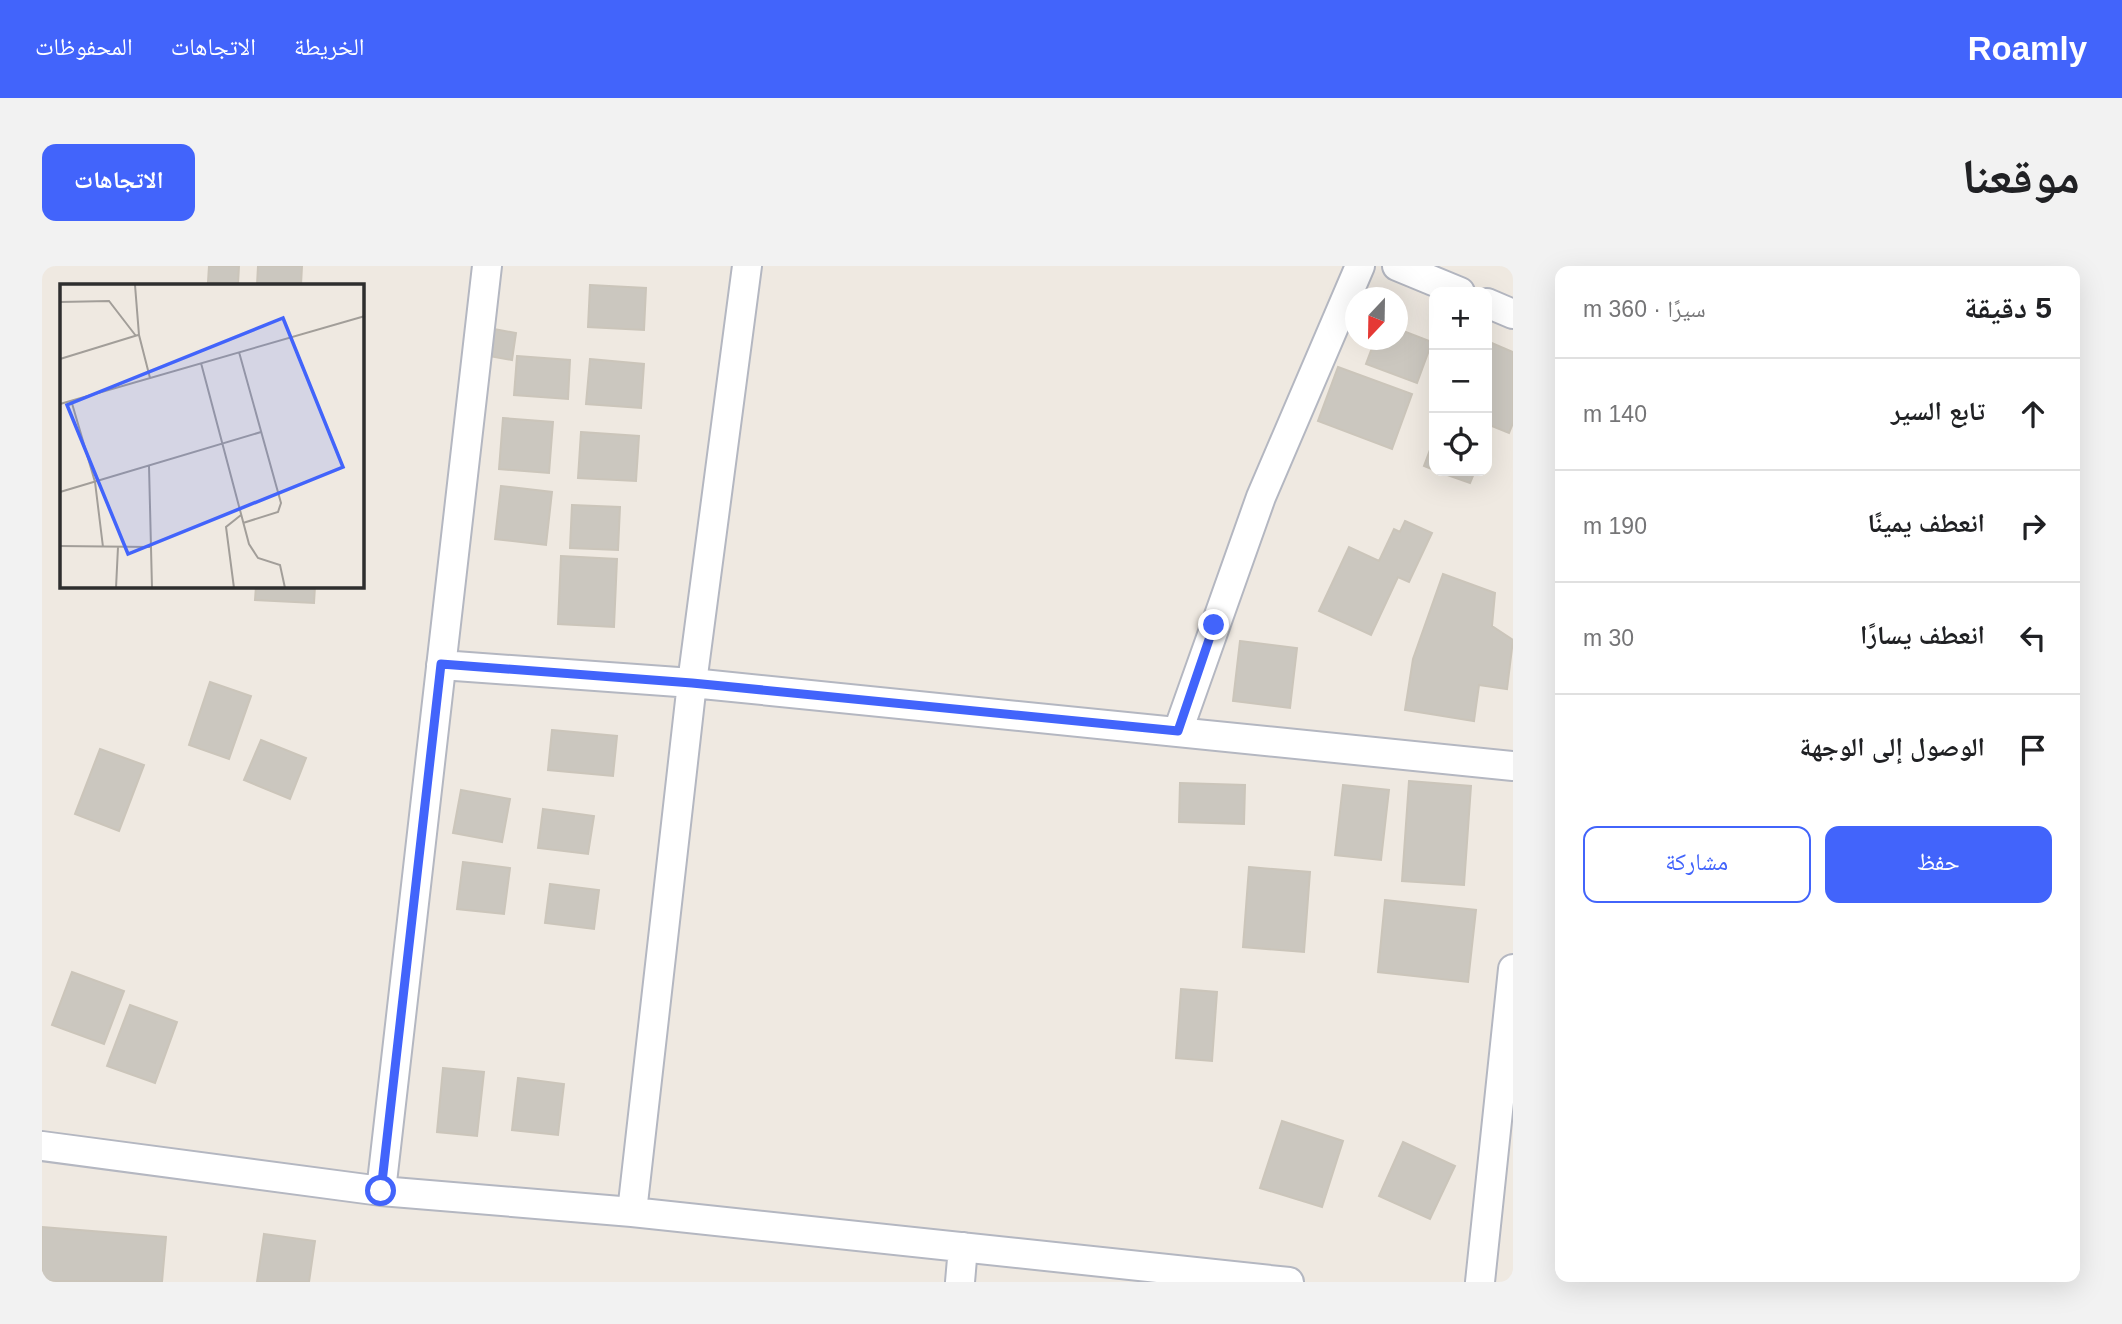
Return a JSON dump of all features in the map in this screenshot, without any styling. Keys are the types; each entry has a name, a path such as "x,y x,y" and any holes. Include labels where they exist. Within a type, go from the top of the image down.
{"street":[{"path":"381,1191 487,266"},
{"path":"632,1212 692,683 747,266"},
{"path":"1178,731 1261,497 1360,266"},
{"path":"1397,266 1449,287"},
{"path":"1492,305 1513,314"},
{"path":"441,664 692,683 1513,766"},
{"path":"1480,1282 1513,969"},
{"path":"42,1146 381,1191 632,1212 1289,1282"},
{"path":"960,1282 963,1247"}],"building":[{"path":"209,266 239,266 238,284 208,282"},
{"path":"258,266 302,266 301,284 257,284"},
{"path":"590,285 646,288 644,330 588,327"},
{"path":"494,329 516,333 512,360 489,356"},
{"path":"1408,333 1429,341 1429,350 1417,383 1366,364 1371,350 1408,350"},
{"path":"1492,343 1513,352 1513,423 1509,433 1492,426"},
{"path":"517,356 570,360 568,399 514,395"},
{"path":"590,359 644,364 641,408 586,404"},
{"path":"1338,367 1412,394 1392,449 1318,421"},
{"path":"503,418 553,422 549,473 499,469"},
{"path":"581,432 639,436 636,481 578,478"},
{"path":"1429,452 1429,468 1424,466"},
{"path":"1450,476 1473,476 1470,483"},
{"path":"501,486 552,492 546,545 495,539"},
{"path":"572,505 620,507 618,550 570,548"},
{"path":"1405,521 1432,533 1409,582 1398,577 1371,635 1319,611 1349,547 1379,561 1394,529 1400,532"},
{"path":"561,556 617,559 614,627 558,624"},
{"path":"1443,574 1495,593 1492,626 1513,640 1507,689 1479,685 1474,721 1405,710 1413,659"},
{"path":"256,588 315,588 314,603 255,600"},
{"path":"1240,641 1297,648 1290,708 1233,701"},
{"path":"210,682 251,696 229,759 189,745"},
{"path":"552,730 617,736 613,776 548,770"},
{"path":"261,740 306,758 290,799 244,780"},
{"path":"100,749 144,765 119,831 75,814"},
{"path":"1409,781 1471,786 1464,885 1402,881"},
{"path":"1180,783 1245,785 1244,824 1179,822"},
{"path":"1343,785 1389,790 1381,860 1335,855"},
{"path":"461,790 510,799 502,842 453,833"},
{"path":"543,809 594,816 588,854 538,848"},
{"path":"463,862 510,868 504,914 457,909"},
{"path":"1249,867 1310,872 1304,952 1243,947"},
{"path":"550,884 599,890 594,929 545,923"},
{"path":"1385,900 1476,910 1468,982 1378,972"},
{"path":"72,972 124,991 104,1044 52,1025"},
{"path":"1181,989 1217,992 1212,1061 1176,1058"},
{"path":"130,1005 177,1022 155,1083 107,1066"},
{"path":"443,1068 484,1072 477,1136 437,1132"},
{"path":"518,1078 564,1084 558,1135 512,1130"},
{"path":"1282,1121 1343,1141 1322,1207 1260,1188"},
{"path":"1403,1142 1455,1166 1430,1219 1379,1196"},
{"path":"42,1227 166,1237 162,1282 42,1281"},
{"path":"264,1234 315,1241 309,1282 257,1282"}],"route":[{"path":"381,1191 441,664 692,683 1178,731 1214,625"}]}
